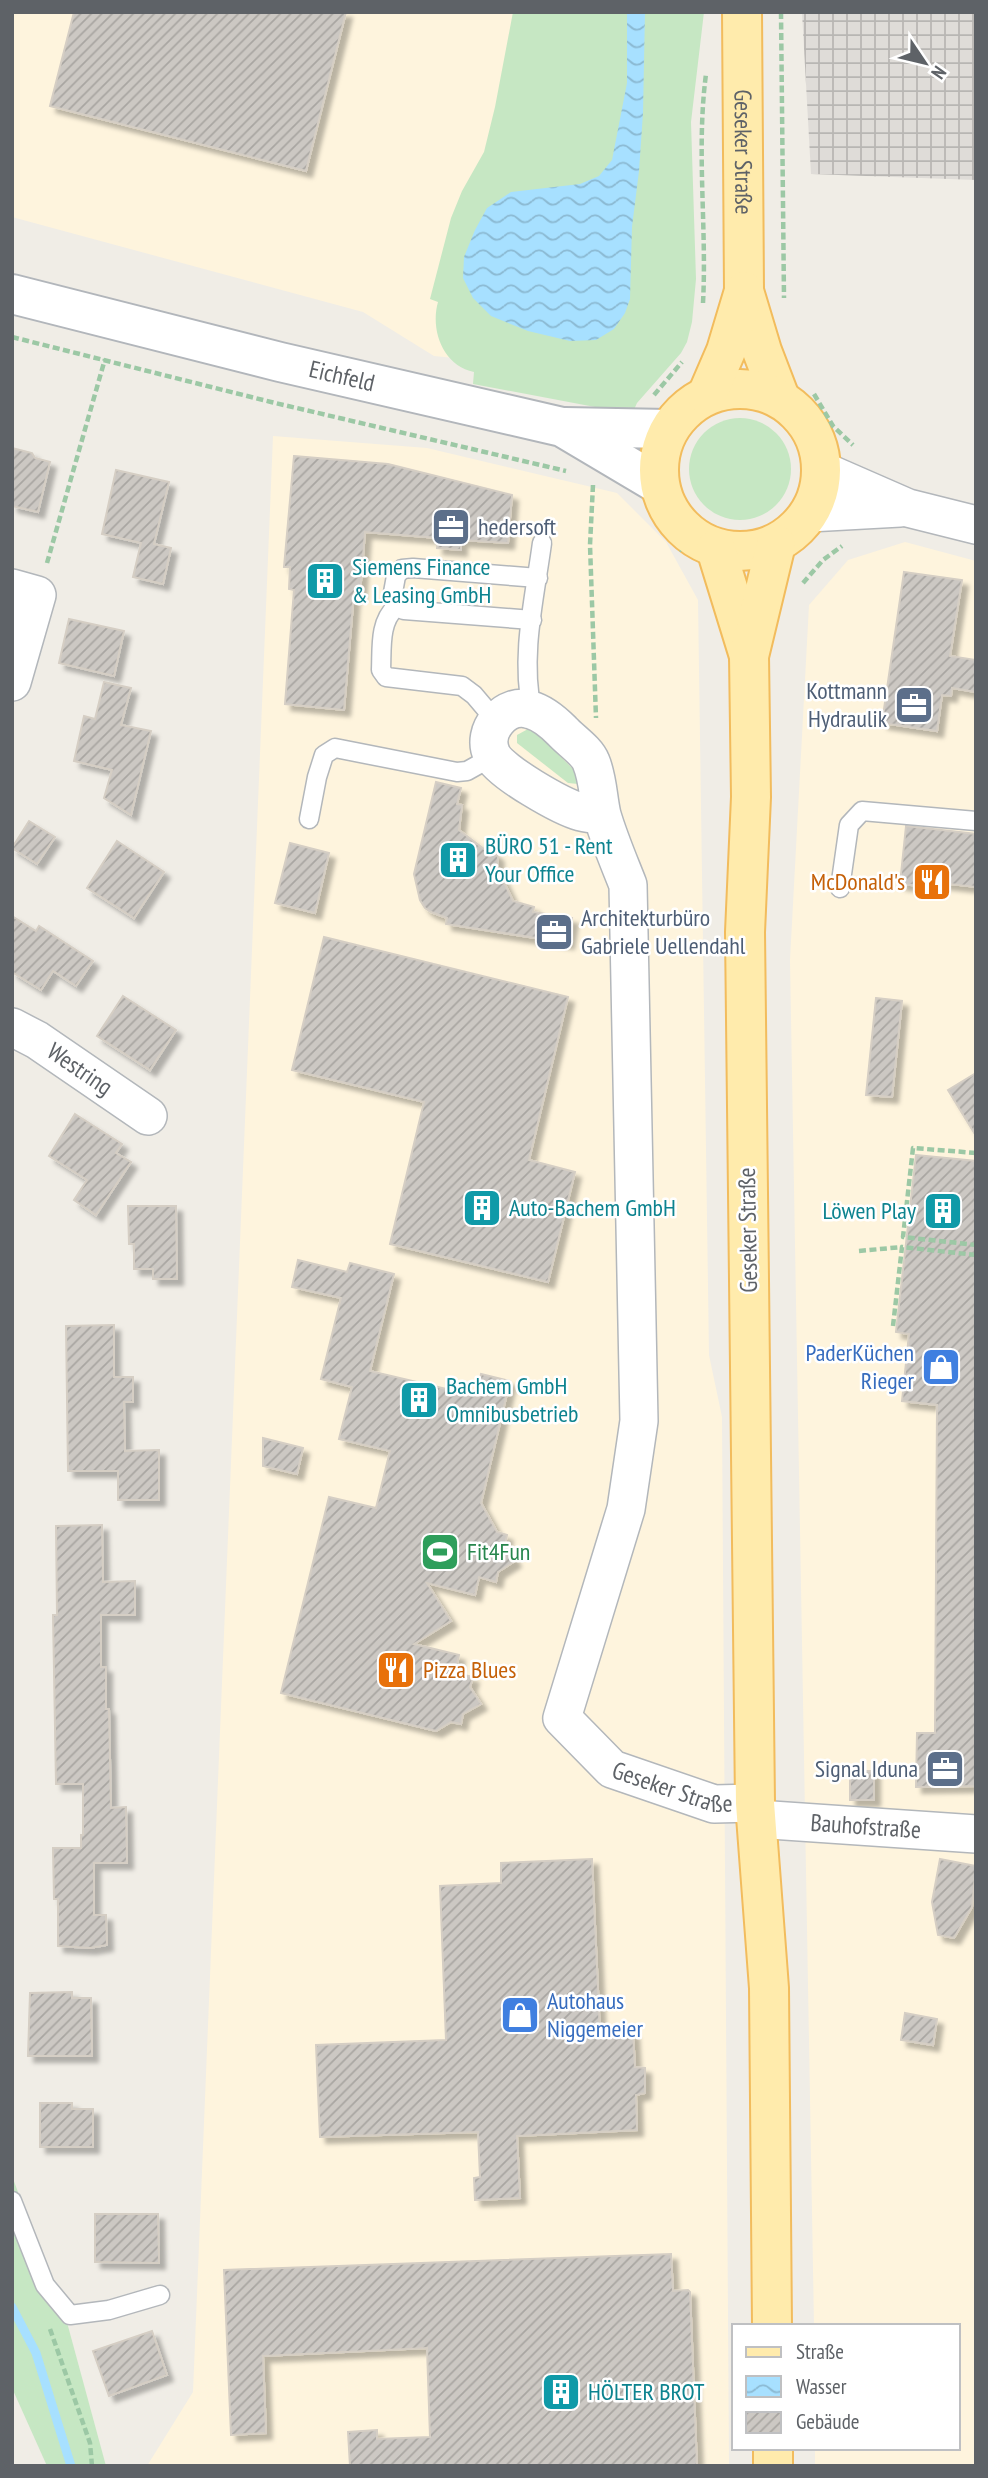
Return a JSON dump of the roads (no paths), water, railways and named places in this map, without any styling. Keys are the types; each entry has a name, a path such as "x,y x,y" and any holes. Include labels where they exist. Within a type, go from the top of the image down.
{"main road":[{"name":"Geseker Straße","path":"742,12 744,291 780,398"},
{"name":"Geseker Straße","path":"707,395 726,351 744,291"},
{"name":"Eichfeld","path":"12,293 271,359 562,427 659,484"},
{"path":"747,388 780,398 808,424 818,447 821,470 818,492 809,513 792,533 776,544 756,551 731,552 716,549 687,533 668,512 659,484 659,456 668,429 686,408 707,395 747,388"},
{"path":"562,427 668,429"},
{"name":"Geseker Straße","path":"772,2324 769,1988 756,1811 745,932 751,797 749,656 776,544"},
{"name":"Geseker Straße","path":"716,549 749,656"}],"street":[{"path":"821,470 908,508 976,525"},
{"path":"809,513 908,508"},
{"path":"12,682 25,592"},
{"path":"532,710 512,710 496,721 489,737 492,757 533,788 579,811 602,816"},
{"name":"Geseker Straße","path":"532,710 560,729 591,761 602,816 628,885 639,1421 626,1509 562,1718 612,1769 714,1804 756,1811"},
{"name":"Westring","path":"12,1027 37,1040 148,1115"},
{"name":"Bauhofstraße","path":"756,1811 976,1834"}],"lane":[{"path":"532,710 528,692 528,651 542,543"},
{"path":"532,620 404,610 396,607 392,598 396,576 402,569 538,578"},
{"path":"396,607 388,614 385,622 381,670 386,677 401,681 462,686 474,695 496,721"},
{"path":"309,819 324,755 335,748 457,772 467,772 492,757"},
{"path":"840,888 849,825 862,810 976,821"},
{"path":"12,2201 45,2286 69,2315 109,2310 160,2295"}],"water":[{"path":"627,12 645,12 643,113 632,227 630,299 625,313 614,329 596,340 570,341 528,331 491,316 473,298 463,278 464,257 487,208 511,192 580,184 599,176 612,160 627,83"}],"waterway":[{"path":"12,2307 36,2353 71,2466"}],"place":[{"name":"hedersoft","path":"451,527"},
{"name":"Siemens Finance & Leasing GmbH","path":"325,581"},
{"name":"Kottmann Hydraulik","path":"914,705"},
{"name":"BÜRO 51 - Rent Your Office","path":"458,860"},
{"name":"McDonald's","path":"932,882"},
{"name":"Architekturbüro Gabriele Uellendahl","path":"554,932"},
{"name":"Auto-Bachem GmbH","path":"482,1208"},
{"name":"Löwen Play","path":"943,1211"},
{"name":"PaderKüchen Rieger","path":"941,1367"},
{"name":"Bachem GmbH Omnibusbetrieb","path":"419,1400"},
{"name":"Fit4Fun","path":"440,1552"},
{"name":"Pizza Blues","path":"396,1670"},
{"name":"Signal Iduna","path":"945,1769"},
{"name":"Autohaus Niggemeier","path":"520,2015"},
{"name":"HÖLTER BROT","path":"561,2392"}]}
